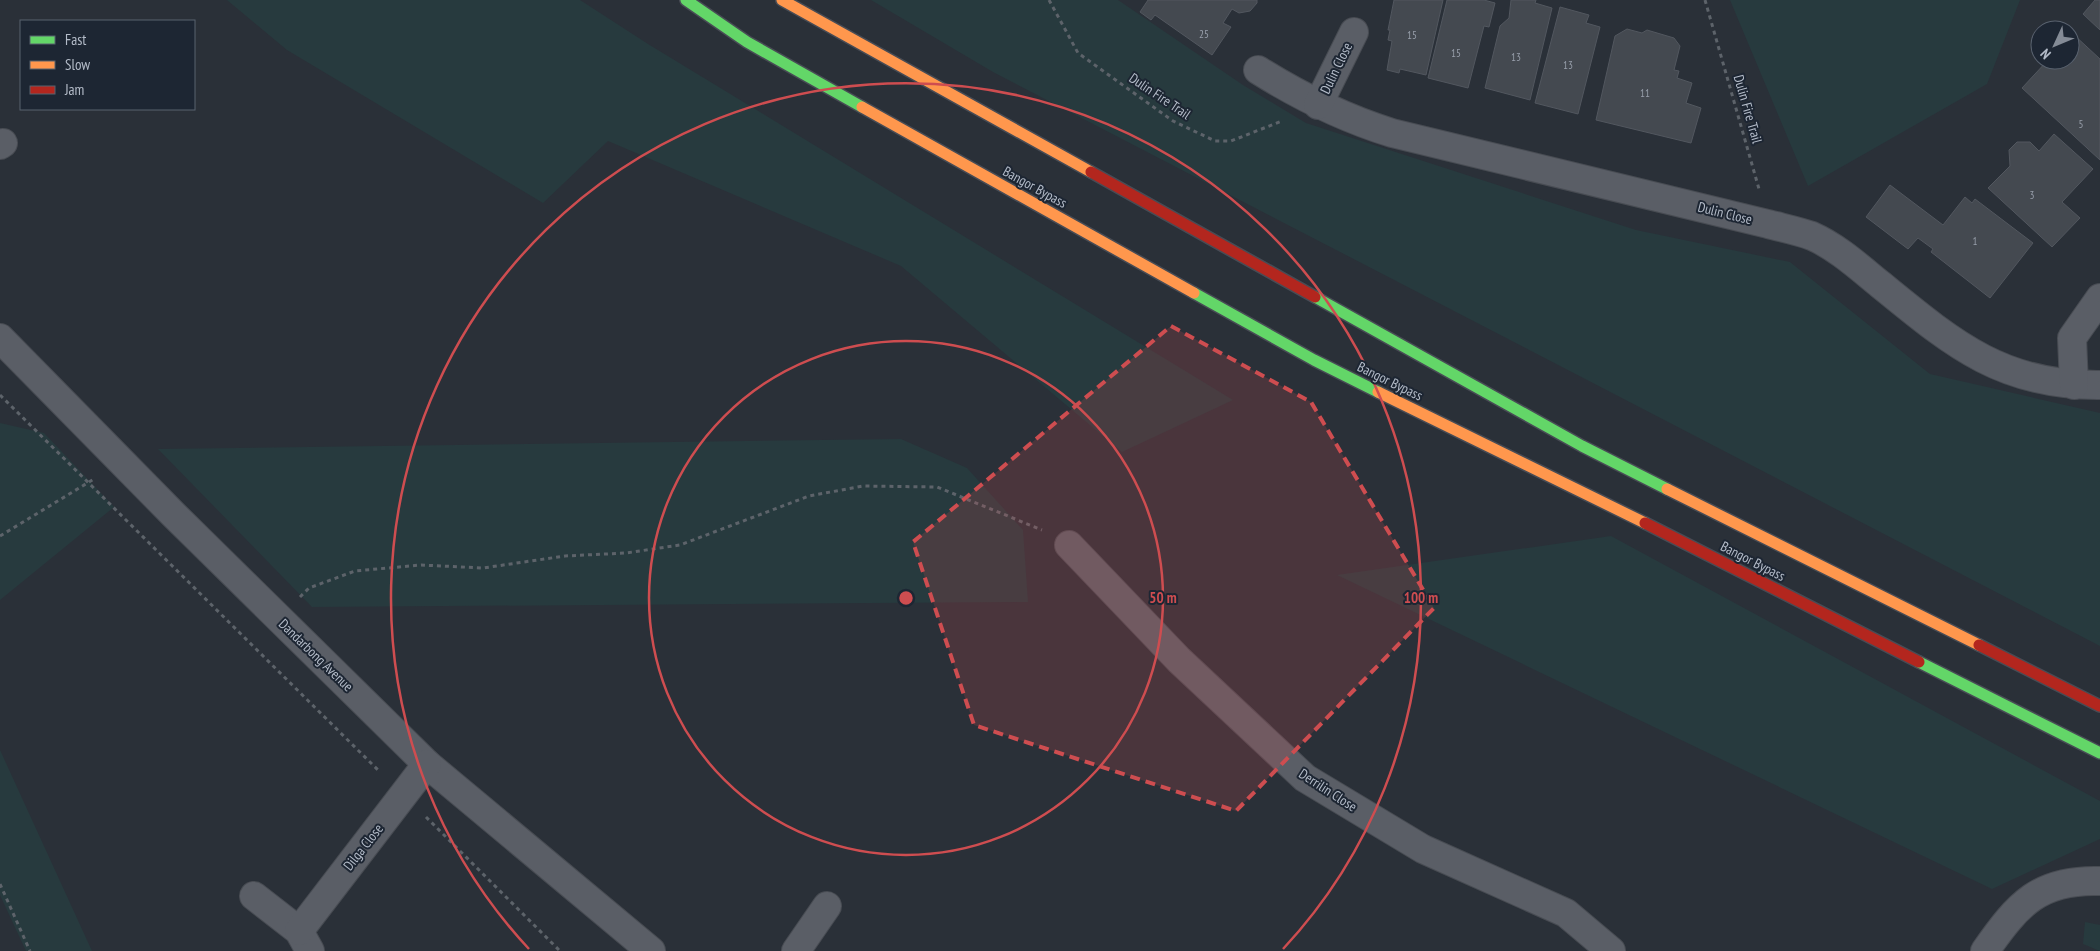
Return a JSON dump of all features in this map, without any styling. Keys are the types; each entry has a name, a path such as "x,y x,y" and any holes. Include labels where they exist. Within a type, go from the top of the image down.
{"main road":[{"name":"Bangor Bypass","path":"686,0 747,42 1314,360 1680,541 2100,753"},
{"name":"Bangor Bypass","path":"782,0 1582,446 2100,706"}],"street":[{"name":"Dulin Close","path":"1318,105 1354,32"},
{"name":"Dulin Close","path":"1258,70 1318,105 1354,121 1392,133 1768,224 1814,237 1840,253 1942,334 1969,353 2035,379 2087,385"},
{"path":"2087,385 2072,338 2100,298"},
{"name":"Dandarbong Avenue","path":"0,338 121,462 427,764 650,951"},
{"name":"Derrilin Close","path":"1069,545 1178,660 1305,778 1423,849 1566,913 1611,951"},
{"name":"Dilga Close","path":"254,896 304,941 403,795 427,764"},
{"path":"1985,951 2010,916 2025,902 2047,889 2065,882 2100,882"},
{"path":"796,951 827,906"}],"path":[{"name":"Dulin Fire Trail","path":"1049,0 1078,52 1173,121 1216,141 1231,141 1265,129 1318,105"},
{"name":"Dulin Fire Trail","path":"1705,0 1768,224"},
{"path":"0,396 560,951"},
{"path":"0,536 121,462"},
{"path":"280,619 309,588 355,571 421,565 483,568 566,556 626,553 680,545 810,496 863,486 937,487 1033,525 1069,545"},
{"path":"0,884 30,951"}],"highlighted area":[{"path":"1171,326 1311,402 1434,608 1236,811 974,725 913,542"}],"green space":[{"path":"227,0 580,0 648,44 1233,400 1122,452 901,266 608,141 543,203 287,50"},
{"path":"871,0 1118,0 1243,85 1306,123 1636,230 1790,262 1930,374 2100,413 2100,646 993,72"},
{"path":"1730,0 2020,0 1987,84 1808,186"},
{"path":"0,423 44,433 114,507 0,600"},
{"path":"901,439 967,468 1023,530 1028,602 312,607 158,449"},
{"path":"1611,536 2100,801 2100,839 1992,889 1337,575"},
{"path":"0,750 92,951 26,951 0,895"},
{"path":"2085,922 2100,925 2100,951 2083,944"}],"building":[{"path":"1148,0 1257,0 1257,3 1250,11 1239,13 1232,9 1223,23 1231,27 1212,55 1155,15 1151,20 1140,12"},
{"path":"1394,0 1443,0 1426,75 1400,69 1399,73 1387,70 1392,41 1388,40 1390,30 1388,30"},
{"path":"1447,0 1484,0 1495,3 1489,27 1484,26 1468,88 1428,78"},
{"path":"1511,0 1536,0 1535,3 1552,8 1530,100 1485,88 1500,26 1509,18"},
{"path":"2095,0 2100,0 2100,30 2083,14"},
{"path":"1560,7 1589,15 1586,23 1600,27 1578,114 1535,103"},
{"path":"1627,29 1642,33 1647,30 1674,38 1680,46 1674,70 1679,71 1677,78 1692,83 1686,103 1701,108 1691,143 1596,120 1615,36"},
{"path":"2080,40 2100,59 2100,160 2022,88 2039,70 2080,70"},
{"path":"2054,134 2093,169 2062,202 2080,218 2052,247 1988,188 2010,166 2009,150 2017,142 2030,142 2039,151"},
{"path":"1890,185 1943,225 1965,197 1972,203 1975,199 2033,243 1990,298 1931,252 1933,249 1918,238 1908,249 1866,217"}],"traffic: fast":[{"path":"686,0 747,42 862,107"},
{"path":"1194,293 1314,360 1378,392"},
{"path":"1315,297 1582,446 1667,489"},
{"path":"1919,662 2100,753"}],"traffic: slow":[{"path":"782,0 1091,172"},
{"path":"862,107 1194,293"},
{"path":"1378,392 1645,523"},
{"path":"1667,489 1979,645"}],"traffic: jam":[{"path":"1091,172 1315,297"},
{"path":"1645,523 1919,662"},
{"path":"1979,645 2100,706"}]}
